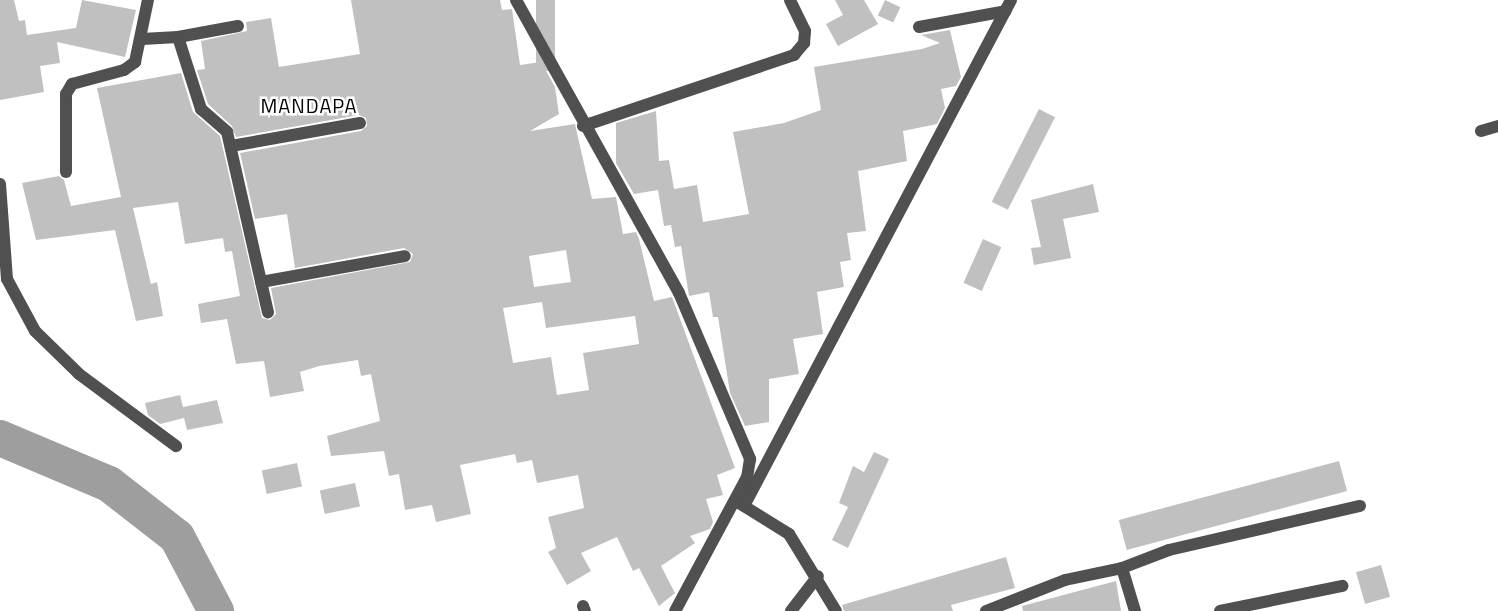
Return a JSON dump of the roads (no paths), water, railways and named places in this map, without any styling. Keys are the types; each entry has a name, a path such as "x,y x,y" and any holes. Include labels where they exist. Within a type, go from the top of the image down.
{"street":[{"path":"66,172 68,90 72,84 131,66 142,39 148,0"},
{"path":"516,0 584,126 679,293 750,459 744,505"},
{"path":"584,126 794,55 804,43 805,32 790,0"},
{"path":"919,27 1008,6"},
{"path":"675,611 744,505 1008,6"},
{"path":"142,39 178,37 238,26"},
{"path":"178,37 201,109 227,132 268,312"},
{"path":"231,146 360,122"},
{"path":"1480,131 1498,126"},
{"path":"0,184 7,279 35,331 79,374 176,446"},
{"path":"261,282 405,256"},
{"path":"744,505 789,534 818,576 836,611"},
{"path":"986,611 1065,580 1122,568 1169,550 1360,506"},
{"path":"1122,568 1135,611"},
{"path":"791,611 818,576"},
{"path":"1220,611 1342,586"}],"waterway":[{"path":"0,438 109,484 177,537 216,611"}],"district":[{"name":"MANDAPA","path":"309,105"}]}
